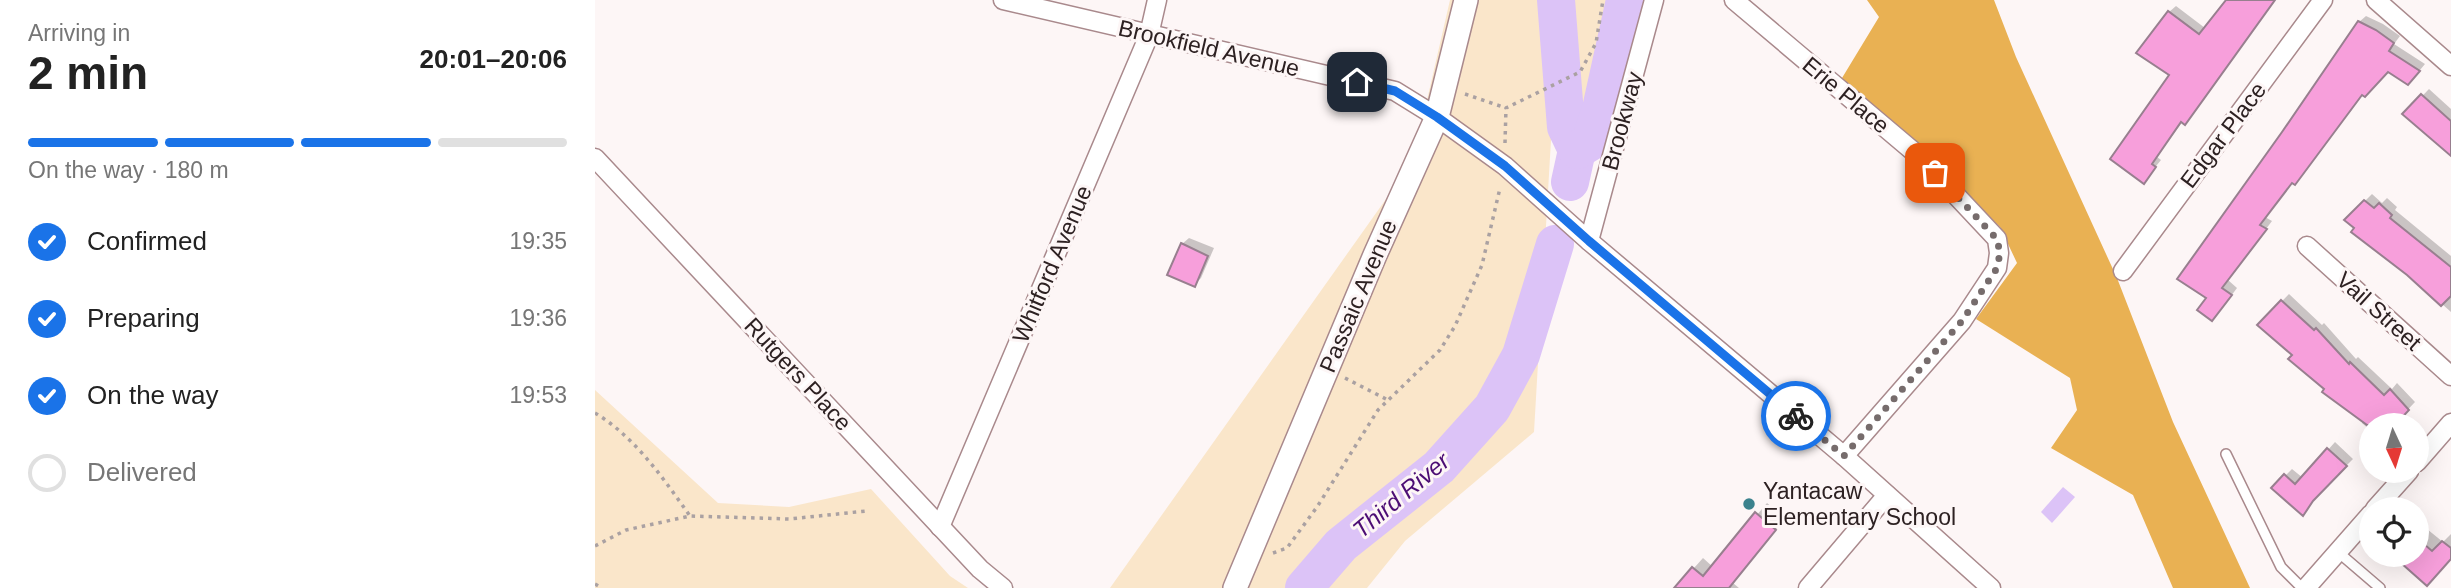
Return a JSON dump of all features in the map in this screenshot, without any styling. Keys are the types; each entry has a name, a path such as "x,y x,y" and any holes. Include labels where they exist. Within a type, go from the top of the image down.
{"street":[{"name":"Brookfield Avenue","path":"1003,0 1395,91 1437,117 1505,166 1589,241 1844,456 1991,588"},
{"name":"Whitford Avenue","path":"940,527 1149,34 1157,0"},
{"name":"Passaic Avenue","path":"1235,588 1437,117 1466,0"},
{"name":"Brookway","path":"1589,241 1654,0"},
{"name":"Erie Place","path":"1734,0 1920,157 1997,239 2000,253 1997,268 1962,321 1844,456"},
{"name":"Edgar Place","path":"2123,271 2323,0"},
{"path":"2376,0 2451,66"},
{"name":"Rutgers Place","path":"595,158 940,527 980,569 1003,588"},
{"name":"Vail Street","path":"2307,246 2451,376"},
{"path":"2429,448 2451,423"},
{"path":"2386,497 2398,483"},
{"path":"1808,588 1887,495"},
{"path":"2304,588 2359,528"}],"lane":[{"path":"2226,454 2281,566 2304,588"},
{"path":"2338,552 2379,588"}],"path":[{"path":"1445,86 1506,108 1580,72 1597,43 1603,0"},
{"path":"1274,553 1287,548 1317,507 1378,410 1440,350 1455,326 1482,265 1505,166 1506,108"},
{"path":"1327,369 1388,400"},
{"path":"595,413 615,425 650,463 690,516"},
{"path":"595,546 626,530 690,516 789,519 866,510"},
{"path":"595,584 602,588"}],"shaded area":[{"path":"1450,0 1622,0 1602,97 1591,133 1585,143 1551,140 1534,432 1405,541 1367,588 1110,588 1413,161"},
{"path":"1867,0 1994,0 2016,57 2117,278 2173,422 2250,588 2173,588 2133,495 2051,448 2077,410 2070,378 1976,319 2017,263 2000,227 1842,78 1879,17"},
{"path":"595,390 718,503 789,507 871,489 950,576 968,588 595,588"},
{"path":"2063,487 2075,497 2052,523 2041,512"}],"building":[{"path":"2226,0 2275,0 2185,125 2181,122 2152,164 2156,167 2144,184 2110,159 2169,75 2136,53 2168,11 2199,34"},
{"path":"2358,21 2394,43 2389,51 2420,71 2408,85 2388,72 2365,97 2362,95 2295,185 2292,183 2260,225 2267,229 2222,288 2232,295 2212,321 2197,310 2206,298 2177,279"},
{"path":"2421,94 2451,121 2451,156 2402,114"},
{"path":"2364,200 2374,208 2379,203 2392,215 2390,218 2451,267 2451,296 2441,306 2407,275 2351,232 2354,228 2344,220"},
{"path":"1181,243 1208,256 1195,287 1167,275"},
{"path":"2281,300 2314,330 2316,328 2349,364 2350,362 2384,395 2390,389 2409,410 2406,413 2359,413 2359,419 2322,392 2324,389 2288,359 2292,355 2257,325"},
{"path":"2327,448 2347,466 2313,501 2303,516 2271,488 2284,474 2295,484"},
{"path":"1755,512 1776,530 1729,588 1674,588 1692,567 1703,576"},
{"path":"2442,541 2451,548 2451,559 2427,586 2406,567 2429,567 2429,548 2432,551"}],"waterway":[{"name":"Third River","path":"1556,0 1566,127 1577,150 1570,182"},
{"name":"Third River","path":"1577,150 1590,142 1601,109 1625,0"},
{"name":"Third River","path":"1304,588 1341,545 1439,467 1492,408 1521,355 1555,244"}],"way so far":[{"path":"1796,416 1844,456 1962,321 1997,268 2000,253 1997,239 1935,173"}],"place":[{"name":"Yantacaw Elementary School","path":"1749,504"}],"route":[{"path":"1357,82 1395,91 1437,117 1505,166 1589,241 1796,416"}]}
